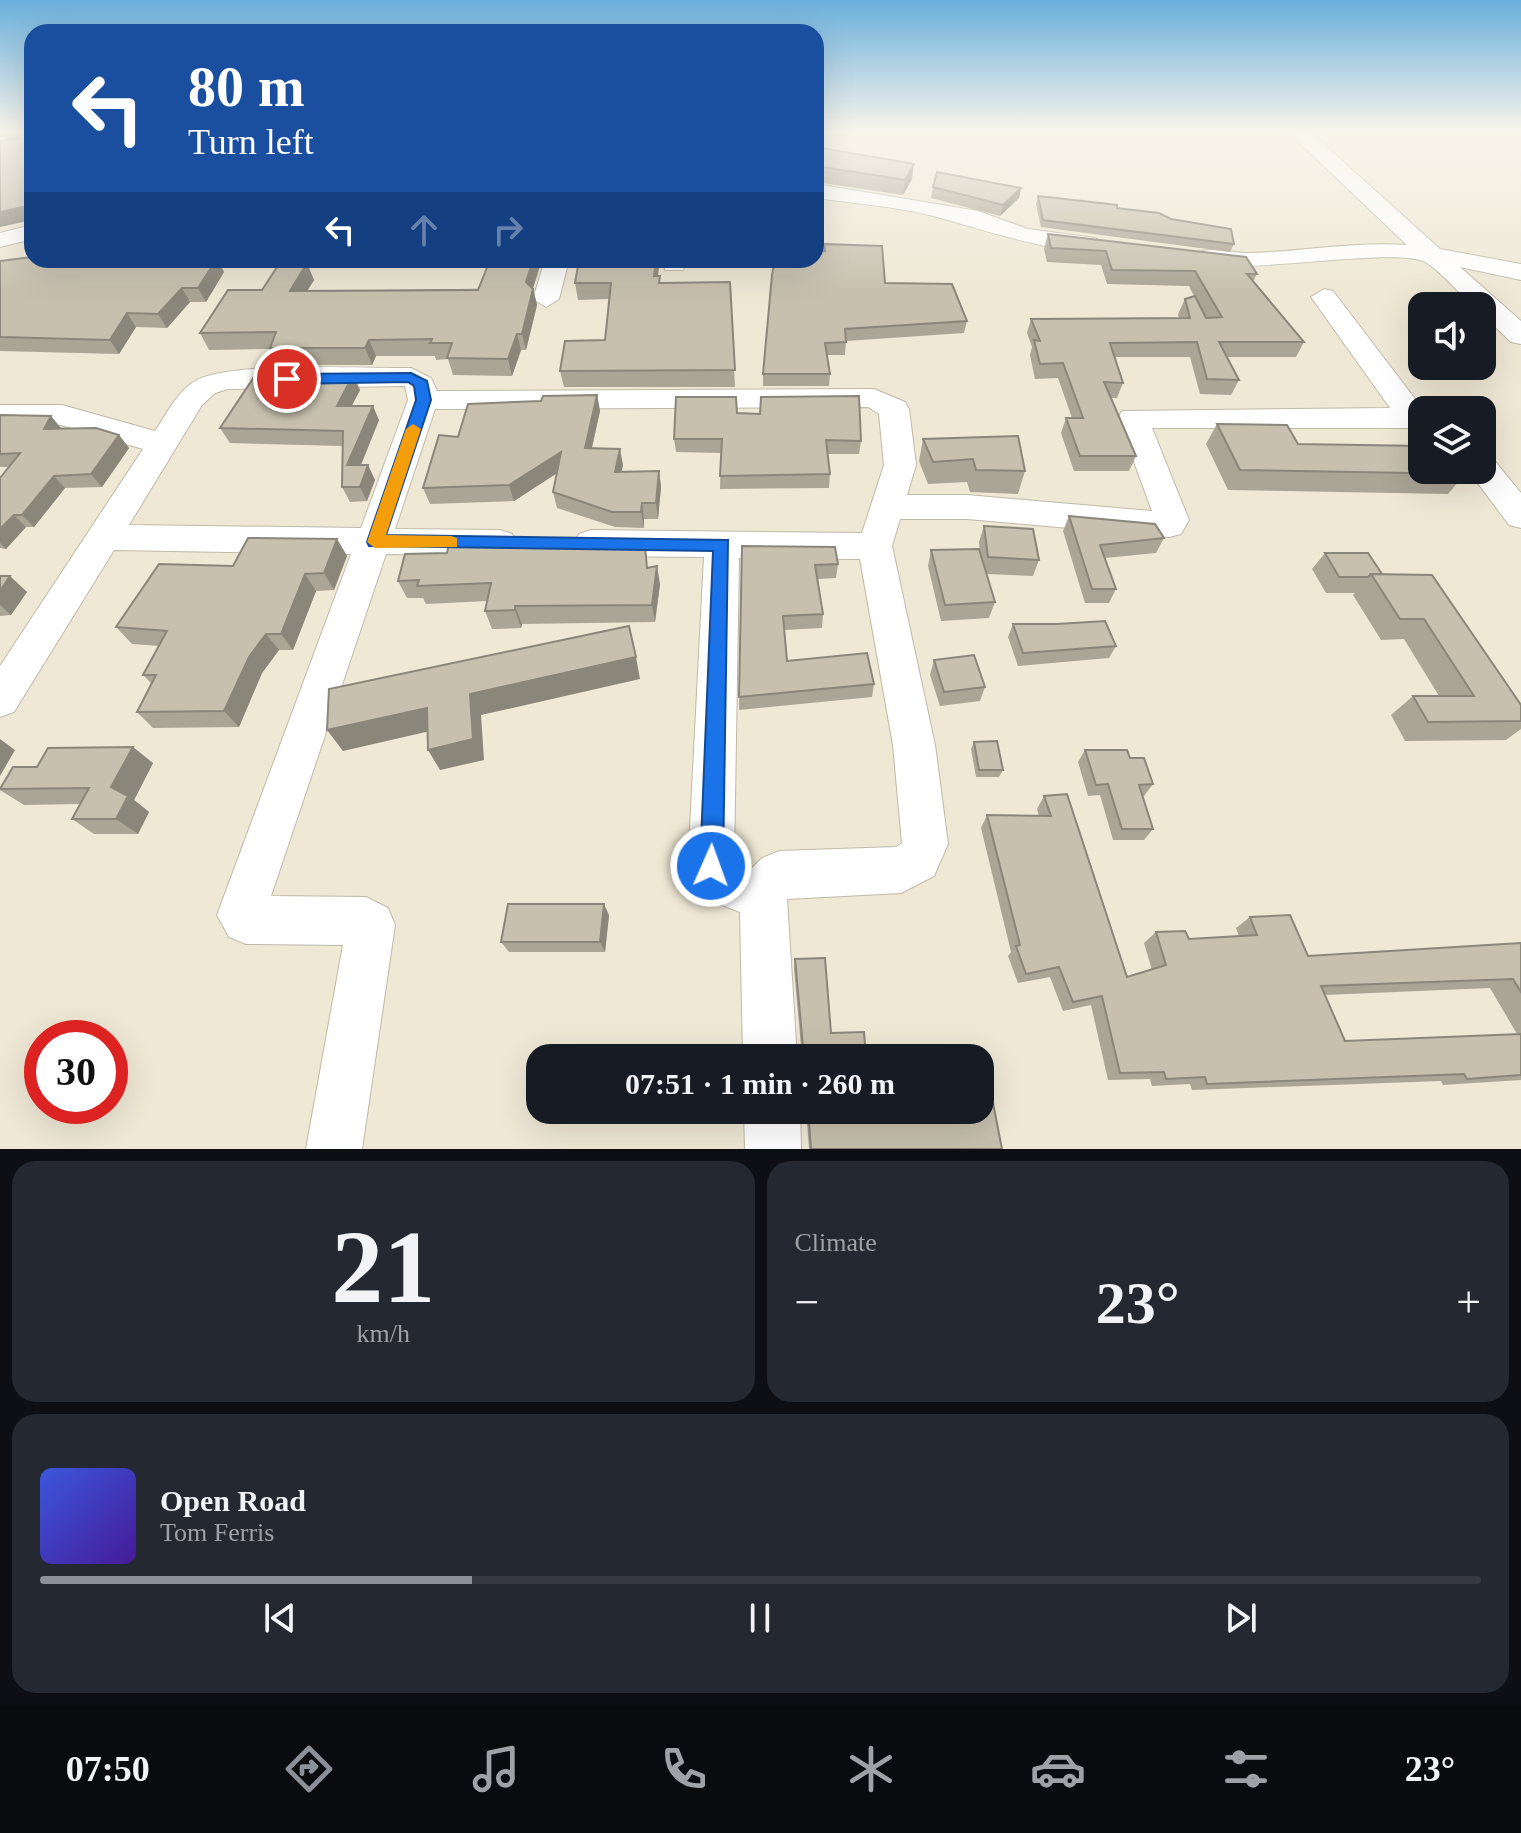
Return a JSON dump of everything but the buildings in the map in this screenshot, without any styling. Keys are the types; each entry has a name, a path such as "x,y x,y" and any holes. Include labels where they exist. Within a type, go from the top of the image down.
{"street":[{"path":"1356,184 1521,336"},
{"path":"824,192 978,218 1024,236 1116,248"},
{"path":"0,240 24,234"},
{"path":"1176,255 1234,262 1378,251 1437,257 1521,272"},
{"path":"546,299 555,268"},
{"path":"1324,297 1408,406"},
{"path":"0,700 191,399 205,387 225,380 411,377 421,384 423,400 375,542 241,915 246,920 366,921 371,925 334,1149"},
{"path":"423,400 874,398 894,409 900,465 881,526 914,745 925,844 918,860 901,870 779,874 769,883 763,898 769,1044"},
{"path":"0,415 62,415 163,444"},
{"path":"105,537 722,544 881,526 967,507 1169,525 1172,520 1133,418 1408,418"},
{"path":"1496,484 1521,516"},
{"path":"722,544 711,866 721,881 763,898"},
{"path":"772,1124 773,1149"}],"slow traffic":[{"path":"413,429 375,542 451,542"}],"route":[{"path":"287,379 411,377 421,384 423,400 375,542 722,544 711,866"}]}
